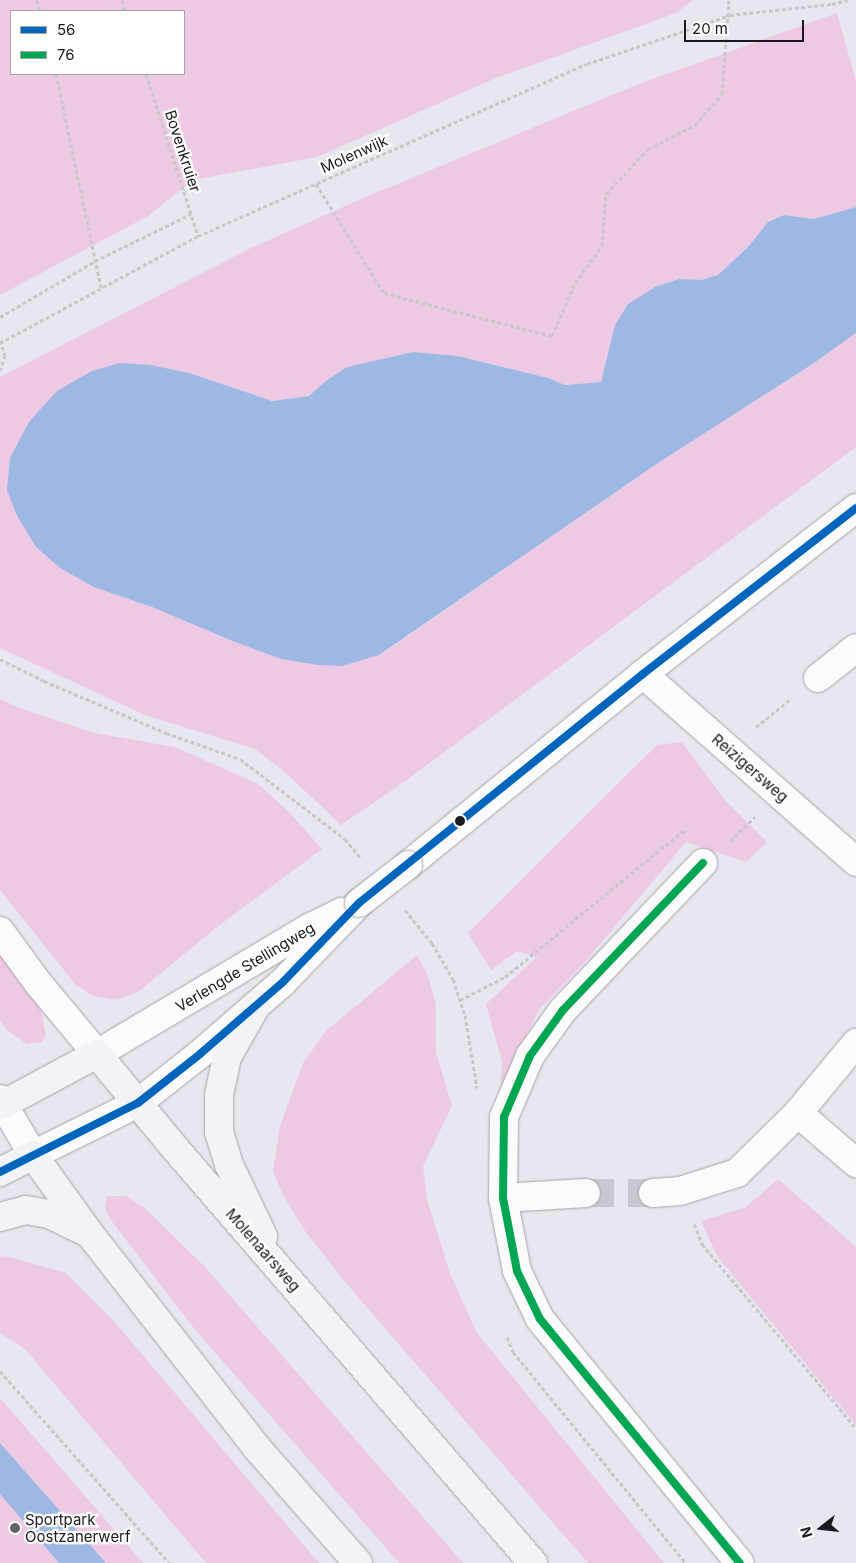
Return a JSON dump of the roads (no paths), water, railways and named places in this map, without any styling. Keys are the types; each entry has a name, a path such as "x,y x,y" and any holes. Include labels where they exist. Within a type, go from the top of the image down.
{"main road":[{"path":"257,1004 227,1057 219,1095 219,1132 229,1165 279,1268"},
{"name":"Verlengde Stellingweg","path":"1,1103 97,1054"},
{"name":"Molenaarsweg","path":"97,1054 533,1563"},
{"path":"33,1155 89,1233 256,1448 358,1563"},
{"name":"Verlengde Stellingweg","path":"0,1172 33,1155"},
{"path":"0,1217 26,1210 49,1214 89,1233"}],"street":[{"path":"358,903 408,865 643,674 856,508"},
{"path":"818,678 856,648"},
{"name":"Reizigersweg","path":"643,674 856,862"},
{"path":"709,859 563,1010 530,1056 504,1118 503,1198 517,1271 540,1318 740,1563"},
{"name":"Verlengde Stellingweg","path":"33,1155 138,1103 200,1054 282,983 358,903"},
{"name":"Verlengde Stellingweg","path":"97,1054 303,932 358,903"},
{"name":"Molenaarsweg","path":"0,931 38,983 97,1054"},
{"path":"653,1193 680,1191 737,1173 798,1113 856,1043"},
{"path":"1,1103 33,1155"},
{"path":"798,1113 856,1163"},
{"path":"503,1198 586,1193"}],"water":[{"path":"856,207 856,333 811,365 658,463 379,655 342,666 318,665 281,659 152,607 94,587 60,568 36,547 16,514 7,490 10,458 29,422 57,391 92,371 120,363 150,365 189,373 272,401 309,396 327,380 347,367 413,352 458,356 548,378 565,385 601,382 615,325 628,304 655,287 679,279 701,280 718,275 748,247 768,222 784,215 814,219"},
{"path":"0,1443 106,1563 59,1563 0,1494"}],"tunnel":[{"path":"586,1193 653,1193"}],"place":[{"name":"Sportpark Oostzanerwerf","path":"15,1528"}]}
